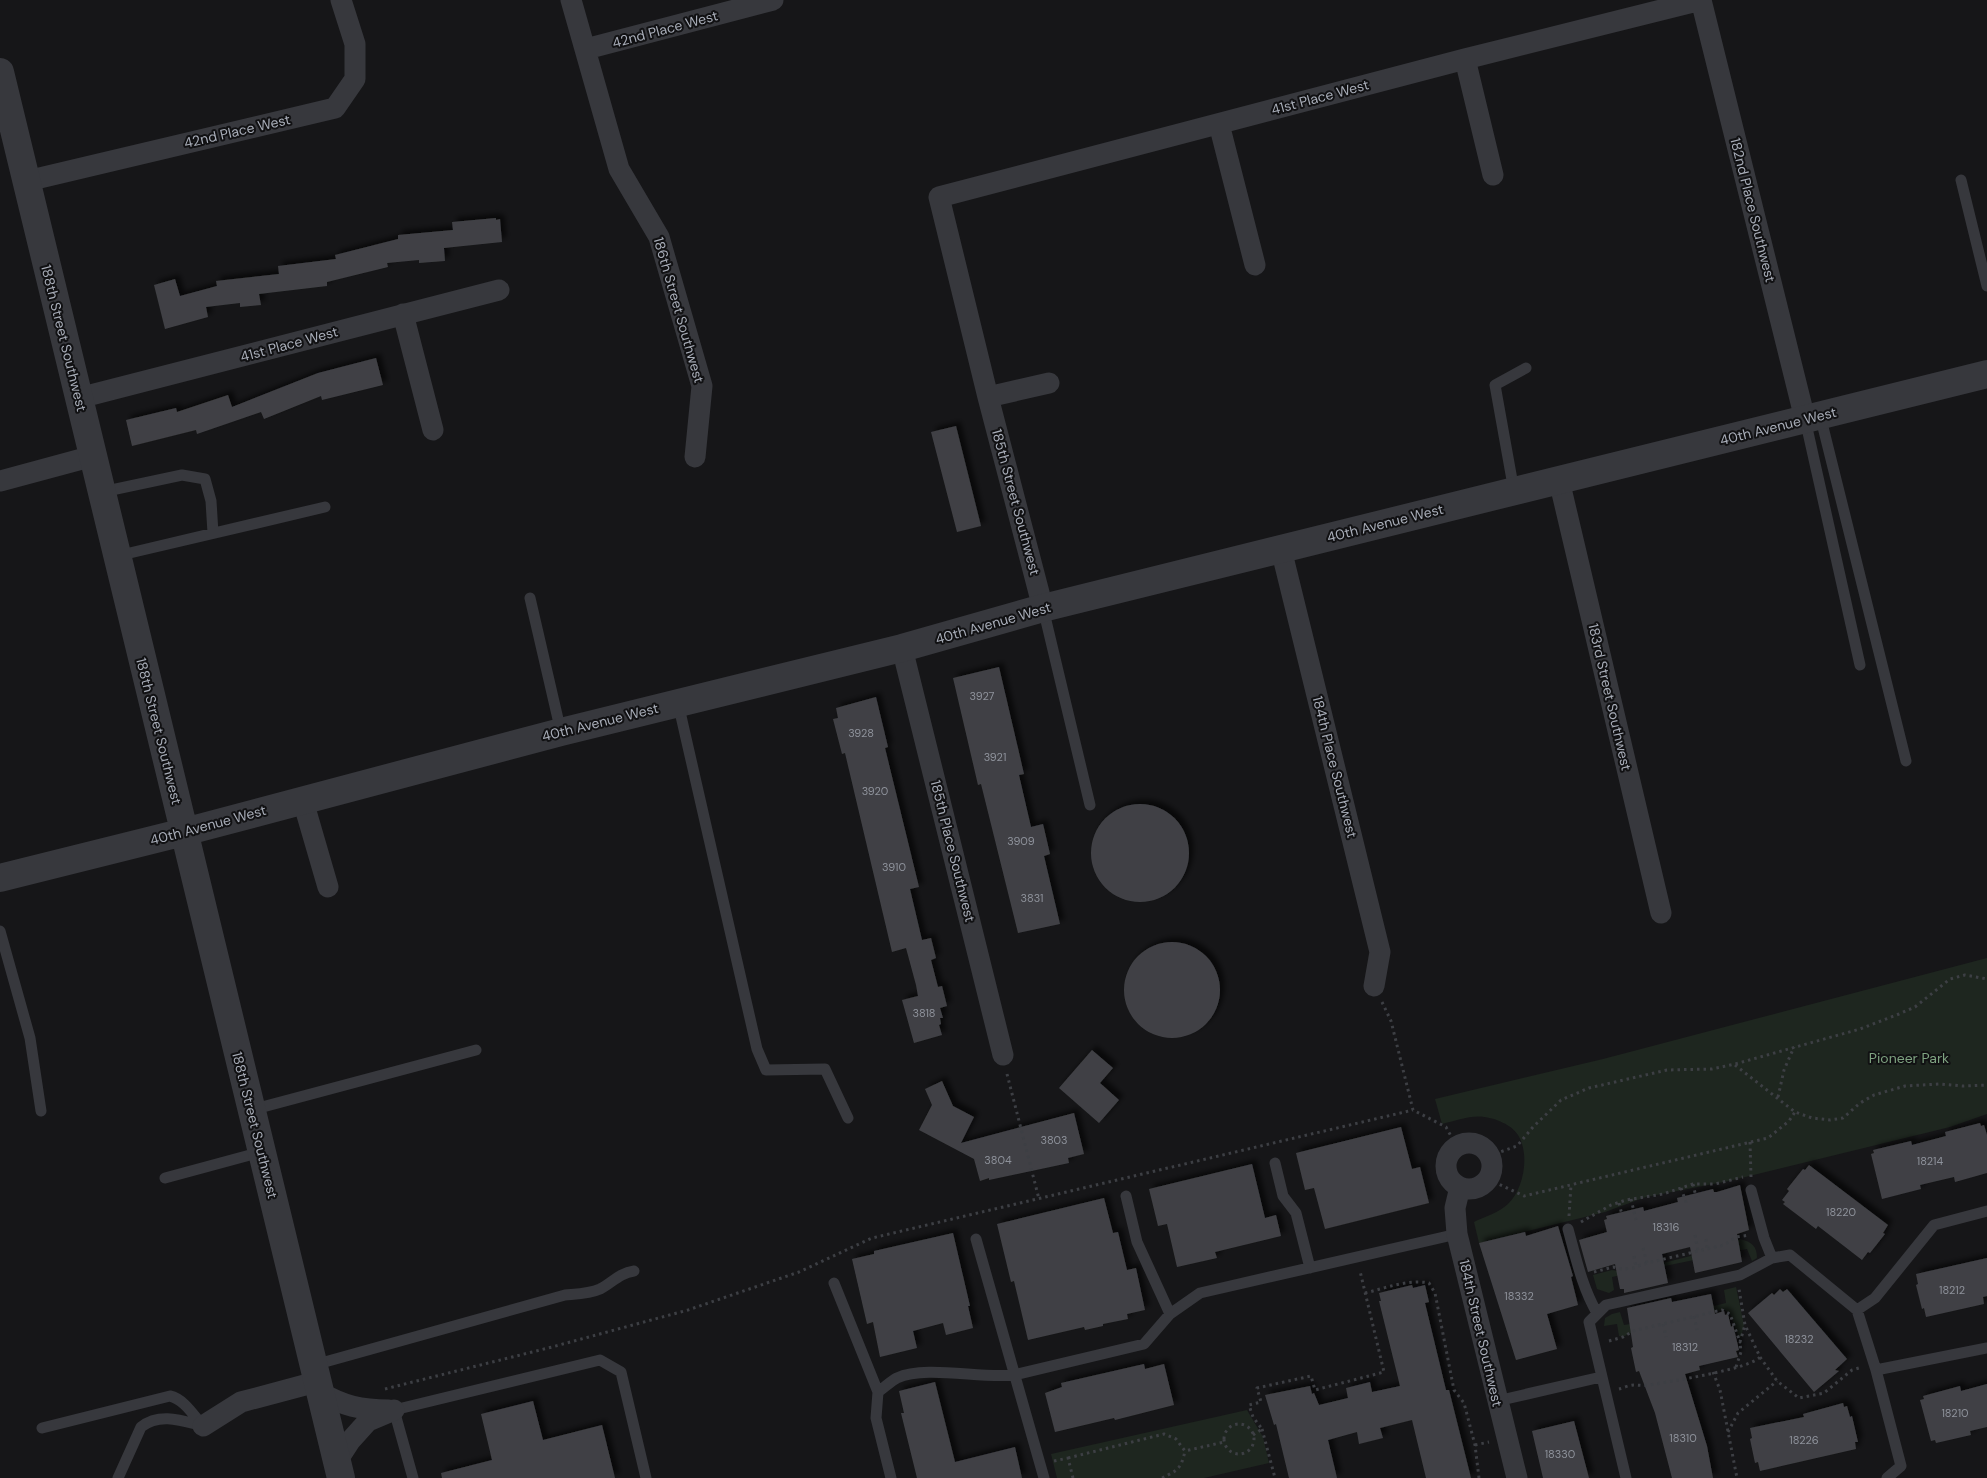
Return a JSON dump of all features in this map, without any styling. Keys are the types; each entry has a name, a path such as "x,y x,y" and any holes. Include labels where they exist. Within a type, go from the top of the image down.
{"street":[{"name":"42nd Place West","path":"27,182 335,108 355,79 355,44 341,0"},
{"name":"186th Street Southwest","path":"571,0 619,169 659,237 702,386 694,457"},
{"name":"42nd Place West","path":"586,49 773,0"},
{"name":"41st Place West","path":"939,197 1465,59 1701,0"},
{"name":"182nd Place Southwest","path":"1701,0 1813,417"},
{"path":"1465,59 1493,175"},
{"name":"188th Street Southwest","path":"0,72 339,1469"},
{"path":"1219,124 1255,265"},
{"name":"185th Street Southwest","path":"939,197 988,397 1043,608"},
{"name":"41st Place West","path":"79,398 499,290"},
{"path":"403,314 433,430"},
{"name":"40th Avenue West","path":"0,878 184,832 560,732 902,648 1043,608 1987,374"},
{"path":"988,397 1049,383"},
{"path":"0,481 93,456"},
{"name":"183rd Street Southwest","path":"1559,480 1661,913"},
{"name":"184th Place Southwest","path":"1281,549 1380,952 1374,986"},
{"name":"185th Place Southwest","path":"902,648 1002,1055"},
{"path":"303,800 328,887"},
{"path":"1464,1144 1478,1145 1489,1156 1492,1164 1488,1179 1476,1188 1460,1187 1454,1183 1447,1171 1448,1157 1457,1147 1464,1144"},
{"name":"184th Street Southwest","path":"1460,1187 1456,1208 1457,1234 1517,1478"},
{"path":"203,1426 241,1402 316,1380 341,1404 366,1410 394,1410"},
{"path":"339,1469 350,1441 368,1421 394,1410"}],"lane":[{"path":"1961,180 1987,286"},
{"path":"1514,492 1495,385 1526,368"},
{"path":"1813,417 1860,664"},
{"path":"1813,417 1906,760"},
{"path":"102,492 182,475 205,479 211,501 213,533"},
{"path":"117,556 325,507"},
{"path":"530,598 560,732"},
{"path":"1043,608 1090,805"},
{"path":"678,704 757,1049 766,1070 825,1069 848,1118"},
{"path":"0,931 30,1038 41,1111"},
{"path":"251,1110 476,1050"},
{"path":"165,1178 261,1152"},
{"path":"1275,1164 1283,1196 1296,1213 1310,1268"},
{"path":"1751,1190 1762,1232 1772,1258"},
{"path":"1126,1196 1137,1242 1170,1314"},
{"path":"1858,1310 1875,1298 1934,1225 1987,1211"},
{"path":"1568,1229 1589,1298 1598,1313"},
{"path":"878,1392 898,1378 926,1372 1014,1375 1144,1344 1170,1314 1200,1293 1457,1234"},
{"path":"976,1239 1044,1478"},
{"path":"1626,1478 1589,1322 1606,1305 1737,1276 1772,1258 1790,1255 1858,1310 1901,1466 1887,1478"},
{"path":"316,1380 565,1295 592,1292 602,1288 621,1274 634,1271"},
{"path":"834,1283 878,1392 876,1418 891,1478"},
{"path":"1875,1368 1987,1348"},
{"path":"413,1478 394,1410 600,1360 620,1372 646,1478"},
{"path":"1497,1400 1601,1377"},
{"path":"42,1428 170,1396 176,1397 181,1401 203,1426"},
{"path":"118,1478 141,1426 169,1418 203,1426"}],"path":[{"path":"1489,1156 1517,1146 1533,1127 1562,1100 1589,1088 1667,1070 1712,1069 1735,1064 1860,1029 1899,1014 1915,1007 1950,979 1965,975 1987,979"},
{"path":"1374,986 1391,1021 1414,1110"},
{"path":"1778,1098 1784,1070 1794,1047"},
{"path":"1002,1055 1039,1199"},
{"path":"1735,1064 1795,1112 1812,1118 1830,1120 1842,1118 1860,1103 1874,1095 1905,1086 1940,1084 1963,1086 1987,1085"},
{"path":"382,1390 688,1310 799,1272 872,1238 1414,1110 1446,1127 1457,1147"},
{"path":"1488,1179 1524,1196 1768,1138 1789,1121 1795,1112"},
{"path":"1750,1142 1751,1190"},
{"path":"1568,1229 1618,1203 1631,1199 1664,1194 1693,1184 1715,1184 1751,1174"},
{"path":"1693,1184 1696,1197"},
{"path":"1568,1229 1570,1185"},
{"path":"1681,1188 1687,1205"},
{"path":"1631,1199 1636,1220"},
{"path":"1618,1203 1622,1215"},
{"path":"1581,1274 1613,1267 1626,1269 1646,1263 1663,1261 1724,1246 1736,1237 1762,1232"},
{"path":"1695,1235 1698,1251"},
{"path":"1706,1239 1707,1249"},
{"path":"1643,1248 1646,1263"},
{"path":"1634,1256 1636,1267"},
{"path":"1275,1478 1262,1429 1253,1417 1249,1405 1261,1402 1257,1388 1311,1376 1315,1390 1384,1372 1356,1258"},
{"path":"1737,1276 1745,1325 1760,1357 1777,1381 1799,1398 1824,1393 1852,1370 1875,1368"},
{"path":"1365,1293 1405,1283 1418,1281 1429,1283 1435,1293 1448,1351 1447,1362 1454,1390 1464,1403 1475,1445 1479,1478"},
{"path":"1594,1346 1623,1337 1633,1331 1726,1310 1735,1325 1740,1342 1741,1352 1736,1368"},
{"path":"1694,1316 1697,1330"},
{"path":"1663,1324 1666,1337"},
{"path":"1740,1342 1745,1325"},
{"path":"1605,1392 1634,1385 1647,1386 1736,1368 1760,1357"},
{"path":"1713,1372 1720,1390 1737,1478"},
{"path":"1728,1433 1738,1413 1777,1381"},
{"path":"1236,1424 1245,1425 1253,1435 1252,1447 1244,1453 1239,1454 1229,1451 1224,1442 1228,1428 1236,1424"},
{"path":"1253,1435 1262,1429"},
{"path":"1051,1462 1164,1434 1176,1439 1185,1451 1182,1464 1176,1471 1162,1478"},
{"path":"1185,1451 1224,1442"},
{"path":"1475,1445 1491,1442"},
{"path":"1068,1458 1074,1478"}],"green space":[{"name":"Pioneer Park","path":"1987,958 1987,1114 1950,1127 1729,1181 1646,1197 1605,1212 1479,1243 1474,1222 1505,1207 1514,1198 1518,1190 1524,1171 1522,1143 1512,1128 1498,1120 1479,1117 1442,1124 1435,1099 1603,1059"},
{"path":"1740,1239 1753,1245 1757,1258 1752,1261 1747,1249 1612,1277 1614,1290 1609,1293 1597,1289 1593,1275 1612,1270 1625,1272 1671,1261 1710,1251"},
{"path":"1736,1287 1744,1325 1741,1337 1739,1338 1730,1314 1725,1310 1672,1320 1632,1332 1623,1337 1619,1336 1617,1324 1604,1326 1605,1318 1620,1312 1624,1325 1662,1319 1666,1302 1672,1301 1677,1315 1726,1303 1724,1290"},
{"path":"1247,1410 1263,1437 1269,1463 1204,1478 1057,1478 1051,1454"}],"building":[{"path":"496,218 496,220 500,219 502,242 444,248 445,261 419,263 419,260 387,263 388,267 327,282 327,286 259,294 261,305 240,307 240,303 206,307 208,317 165,329 154,285 175,279 180,296 217,286 216,281 279,274 278,266 336,259 335,255 398,239 398,235 453,230 452,222"},
{"path":"376,358 383,385 322,400 321,396 264,419 261,412 197,434 196,430 132,446 126,420 176,408 177,412 228,395 232,407 318,373"},
{"path":"956,426 981,526 957,532 931,432"},
{"path":"999,667 1024,774 1019,775 1031,827 1043,824 1050,854 1044,856 1060,924 1018,933 981,784 978,785 953,678"},
{"path":"876,697 888,747 885,748 919,887 910,889 922,940 931,938 936,958 931,960 938,987 942,986 947,1006 940,1008 943,1018 940,1018 941,1024 939,1025 942,1035 914,1043 902,1000 918,996 916,985 906,948 892,952 845,753 842,754 833,719 838,718 836,708"},
{"path":"1140,804 1159,808 1175,818 1185,834 1189,853 1185,872 1175,888 1159,898 1140,902 1121,898 1105,888 1095,872 1091,853 1095,834 1105,818 1121,808"},
{"path":"1172,942 1190,946 1206,956 1216,972 1220,990 1216,1008 1206,1024 1190,1034 1172,1038 1154,1034 1138,1024 1128,1008 1124,990 1128,972 1138,956 1154,946"},
{"path":"1092,1050 1113,1068 1100,1083 1119,1100 1099,1123 1059,1088"},
{"path":"942,1081 953,1106 974,1117 961,1143 1074,1113 1084,1154 1068,1158 1069,1163 980,1181 974,1159 919,1130 932,1105 925,1089"},
{"path":"1980,1123 1981,1126 1984,1125 1987,1135 1987,1173 1955,1182 1954,1177 1920,1185 1921,1189 1882,1199 1871,1154 1874,1153 1873,1150 1911,1141 1912,1145 1946,1136 1945,1132"},
{"path":"1401,1127 1412,1169 1420,1167 1429,1203 1325,1229 1314,1188 1305,1190 1296,1153"},
{"path":"1252,1164 1265,1218 1276,1215 1281,1236 1215,1252 1217,1258 1177,1267 1167,1224 1158,1226 1149,1189"},
{"path":"1809,1165 1888,1225 1883,1233 1885,1234 1862,1260 1818,1226 1816,1229 1783,1204 1785,1202 1782,1200 1789,1191 1787,1189 1803,1169 1805,1170"},
{"path":"1740,1185 1749,1230 1737,1234 1742,1262 1695,1273 1690,1247 1662,1254 1668,1283 1624,1293 1624,1289 1620,1289 1615,1264 1588,1272 1579,1240 1607,1232 1604,1220 1607,1219 1606,1216 1643,1207 1644,1211 1678,1202 1677,1198 1713,1189 1714,1192 1717,1192"},
{"path":"1104,1198 1113,1233 1118,1232 1127,1270 1136,1268 1145,1310 1127,1314 1128,1319 1103,1324 1103,1326 1085,1330 1084,1327 1028,1340 1014,1281 1011,1282 997,1224"},
{"path":"1558,1226 1573,1276 1571,1277 1578,1305 1547,1314 1557,1349 1516,1360 1479,1243 1525,1232 1526,1236"},
{"path":"953,1233 970,1306 968,1306 973,1328 946,1335 943,1323 913,1331 917,1348 880,1357 873,1322 867,1324 852,1259 874,1254 874,1251"},
{"path":"1987,1258 1987,1296 1983,1297 1984,1304 1926,1317 1916,1285 1918,1284 1916,1274"},
{"path":"1412,1285 1413,1288 1425,1285 1429,1302 1425,1303 1446,1390 1449,1390 1471,1478 1426,1478 1412,1420 1380,1428 1383,1438 1359,1444 1357,1432 1328,1440 1337,1478 1289,1478 1276,1424 1274,1425 1265,1395 1310,1386 1312,1394 1314,1393 1319,1405 1348,1398 1346,1388 1370,1382 1372,1392 1400,1386 1379,1301 1381,1301 1379,1293"},
{"path":"1780,1289 1783,1292 1787,1289 1847,1359 1835,1370 1839,1371 1814,1392 1748,1313 1772,1293 1774,1295"},
{"path":"1711,1294 1715,1314 1724,1311 1725,1315 1728,1314 1731,1327 1733,1325 1739,1350 1736,1351 1738,1357 1699,1366 1700,1370 1685,1374 1707,1446 1713,1478 1672,1478 1655,1413 1639,1371 1636,1372 1631,1348 1633,1347 1627,1308 1671,1298 1672,1302"},
{"path":"1144,1364 1145,1369 1164,1364 1174,1405 1115,1420 1114,1418 1055,1432 1045,1393 1062,1387 1061,1383"},
{"path":"935,1382 955,1462 1015,1447 1022,1478 917,1478 901,1413 904,1413 899,1391"},
{"path":"1987,1384 1987,1427 1970,1431 1971,1435 1936,1443 1935,1440 1931,1441 1920,1400 1924,1399 1923,1396 1960,1386 1961,1391"},
{"path":"533,1401 543,1440 602,1425 615,1478 442,1478 441,1473 492,1460 481,1414"},
{"path":"1843,1403 1844,1407 1847,1406 1850,1417 1852,1416 1858,1442 1855,1442 1856,1449 1760,1471 1758,1462 1755,1463 1750,1439 1752,1438 1750,1428 1804,1417 1803,1414"},
{"path":"1574,1421 1589,1478 1543,1478 1532,1431"}]}
